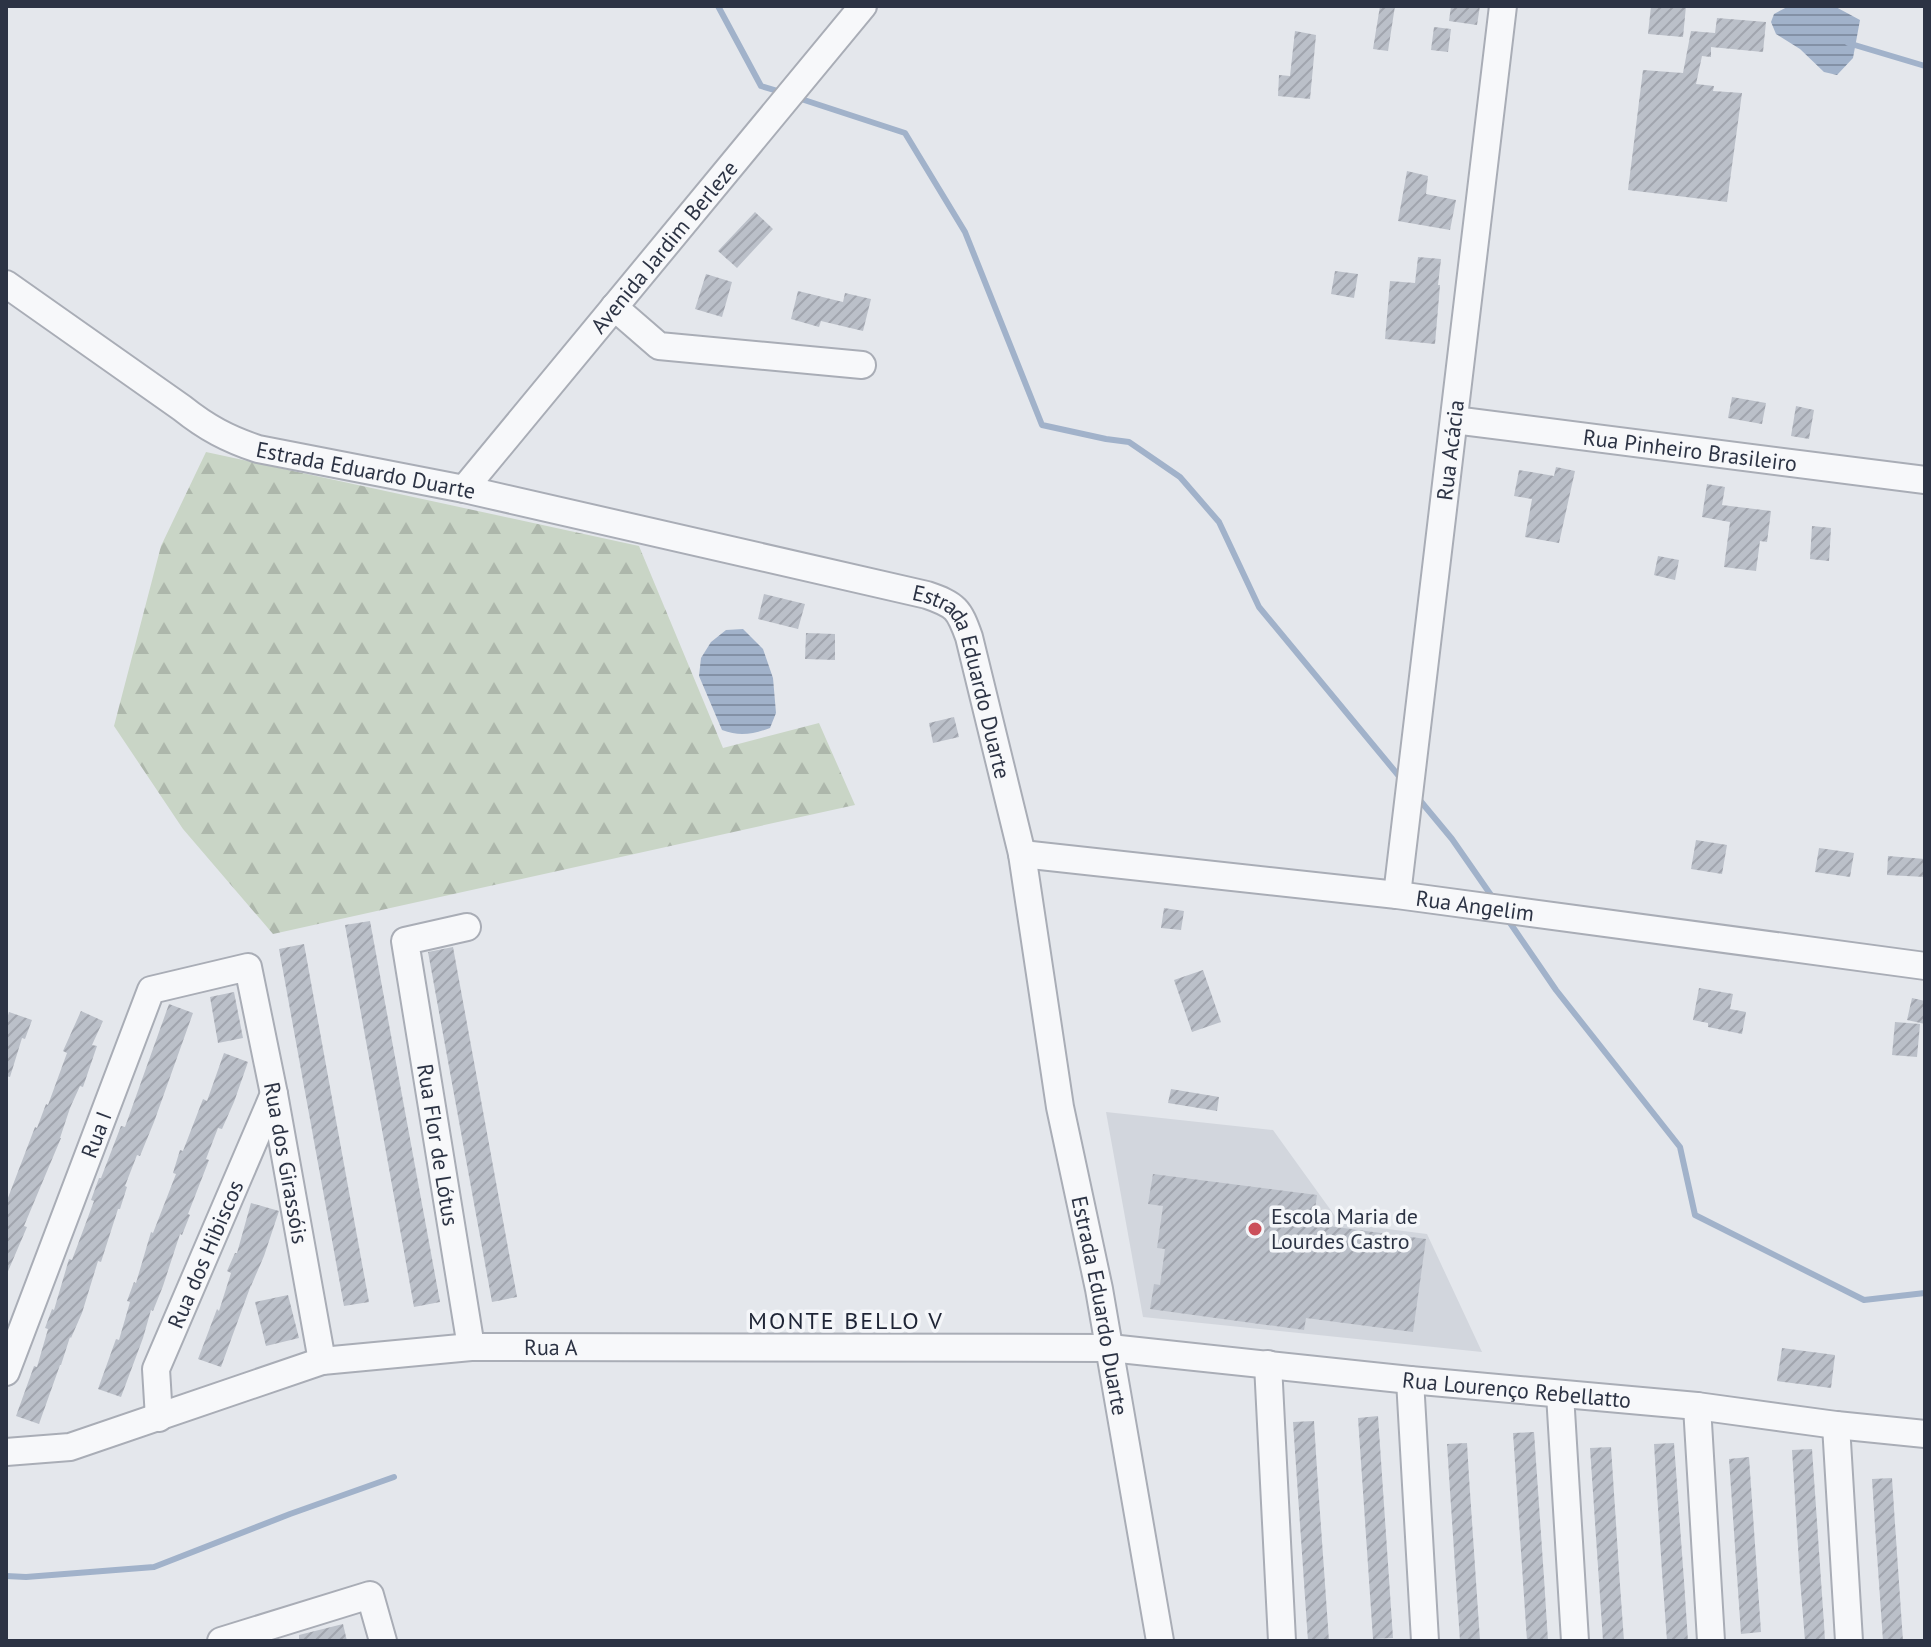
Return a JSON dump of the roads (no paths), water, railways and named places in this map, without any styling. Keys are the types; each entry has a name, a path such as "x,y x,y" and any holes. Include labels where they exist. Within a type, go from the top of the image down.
{"street":[{"name":"Avenida Jardim Berleze","path":"464,489 863,6"},
{"name":"Rua Acácia","path":"1397,895 1503,6"},
{"name":"Estrada Eduardo Duarte","path":"6,284 205,426 233,441 258,449 464,489 927,595 948,602 961,614 1022,854 1060,1107 1110,1348 1160,1641"},
{"path":"614,307 659,346 862,365"},
{"name":"Rua Pinheiro Brasileiro","path":"1454,420 1925,480"},
{"name":"Rua Angelim","path":"1022,854 1397,895 1925,966"},
{"name":"Rua Flor de Lótus","path":"467,927 405,941 471,1347"},
{"name":"Rua dos Girassóis","path":"248,967 322,1361"},
{"name":"Rua I","path":"6,1372 151,990 248,967"},
{"name":"Rua dos Hibiscos","path":"159,1418 156,1369 274,1094"},
{"name":"Rua A","path":"6,1452 70,1447 322,1361 471,1347 1110,1348"},
{"name":"Rua Lourenço Rebellatto","path":"1110,1348 1697,1406 1925,1434"},
{"path":"1268,1364 1282,1641"},
{"path":"1410,1380 1425,1641"},
{"path":"1560,1394 1575,1641"},
{"path":"1697,1406 1711,1641"},
{"path":"1836,1425 1849,1641"},
{"path":"221,1641 370,1595 383,1641"}],"water":[{"path":"1789,6 1834,6 1860,20 1853,58 1837,75 1824,72 1800,49 1776,34 1771,22 1774,14"},
{"path":"743,629 763,649 773,678 776,713 770,728 741,734 722,730 699,676 701,658 711,642 726,630"}],"waterway":[{"path":"718,6 761,86 781,92"},
{"path":"1848,43 1925,66"},
{"path":"795,97 905,133 965,232 1042,425 1129,442 1180,477 1219,522 1259,607 1403,781"},
{"path":"1418,798 1452,839 1493,898"},
{"path":"1506,917 1556,990 1680,1147 1695,1215 1864,1300 1925,1293"},
{"path":"6,1576 154,1567 394,1477"}],"place":[{"name":"Escola Maria de Lourdes Castro","path":"1255,1229"}],"district":[{"name":"MONTE BELLO V","path":"846,1321"}]}
